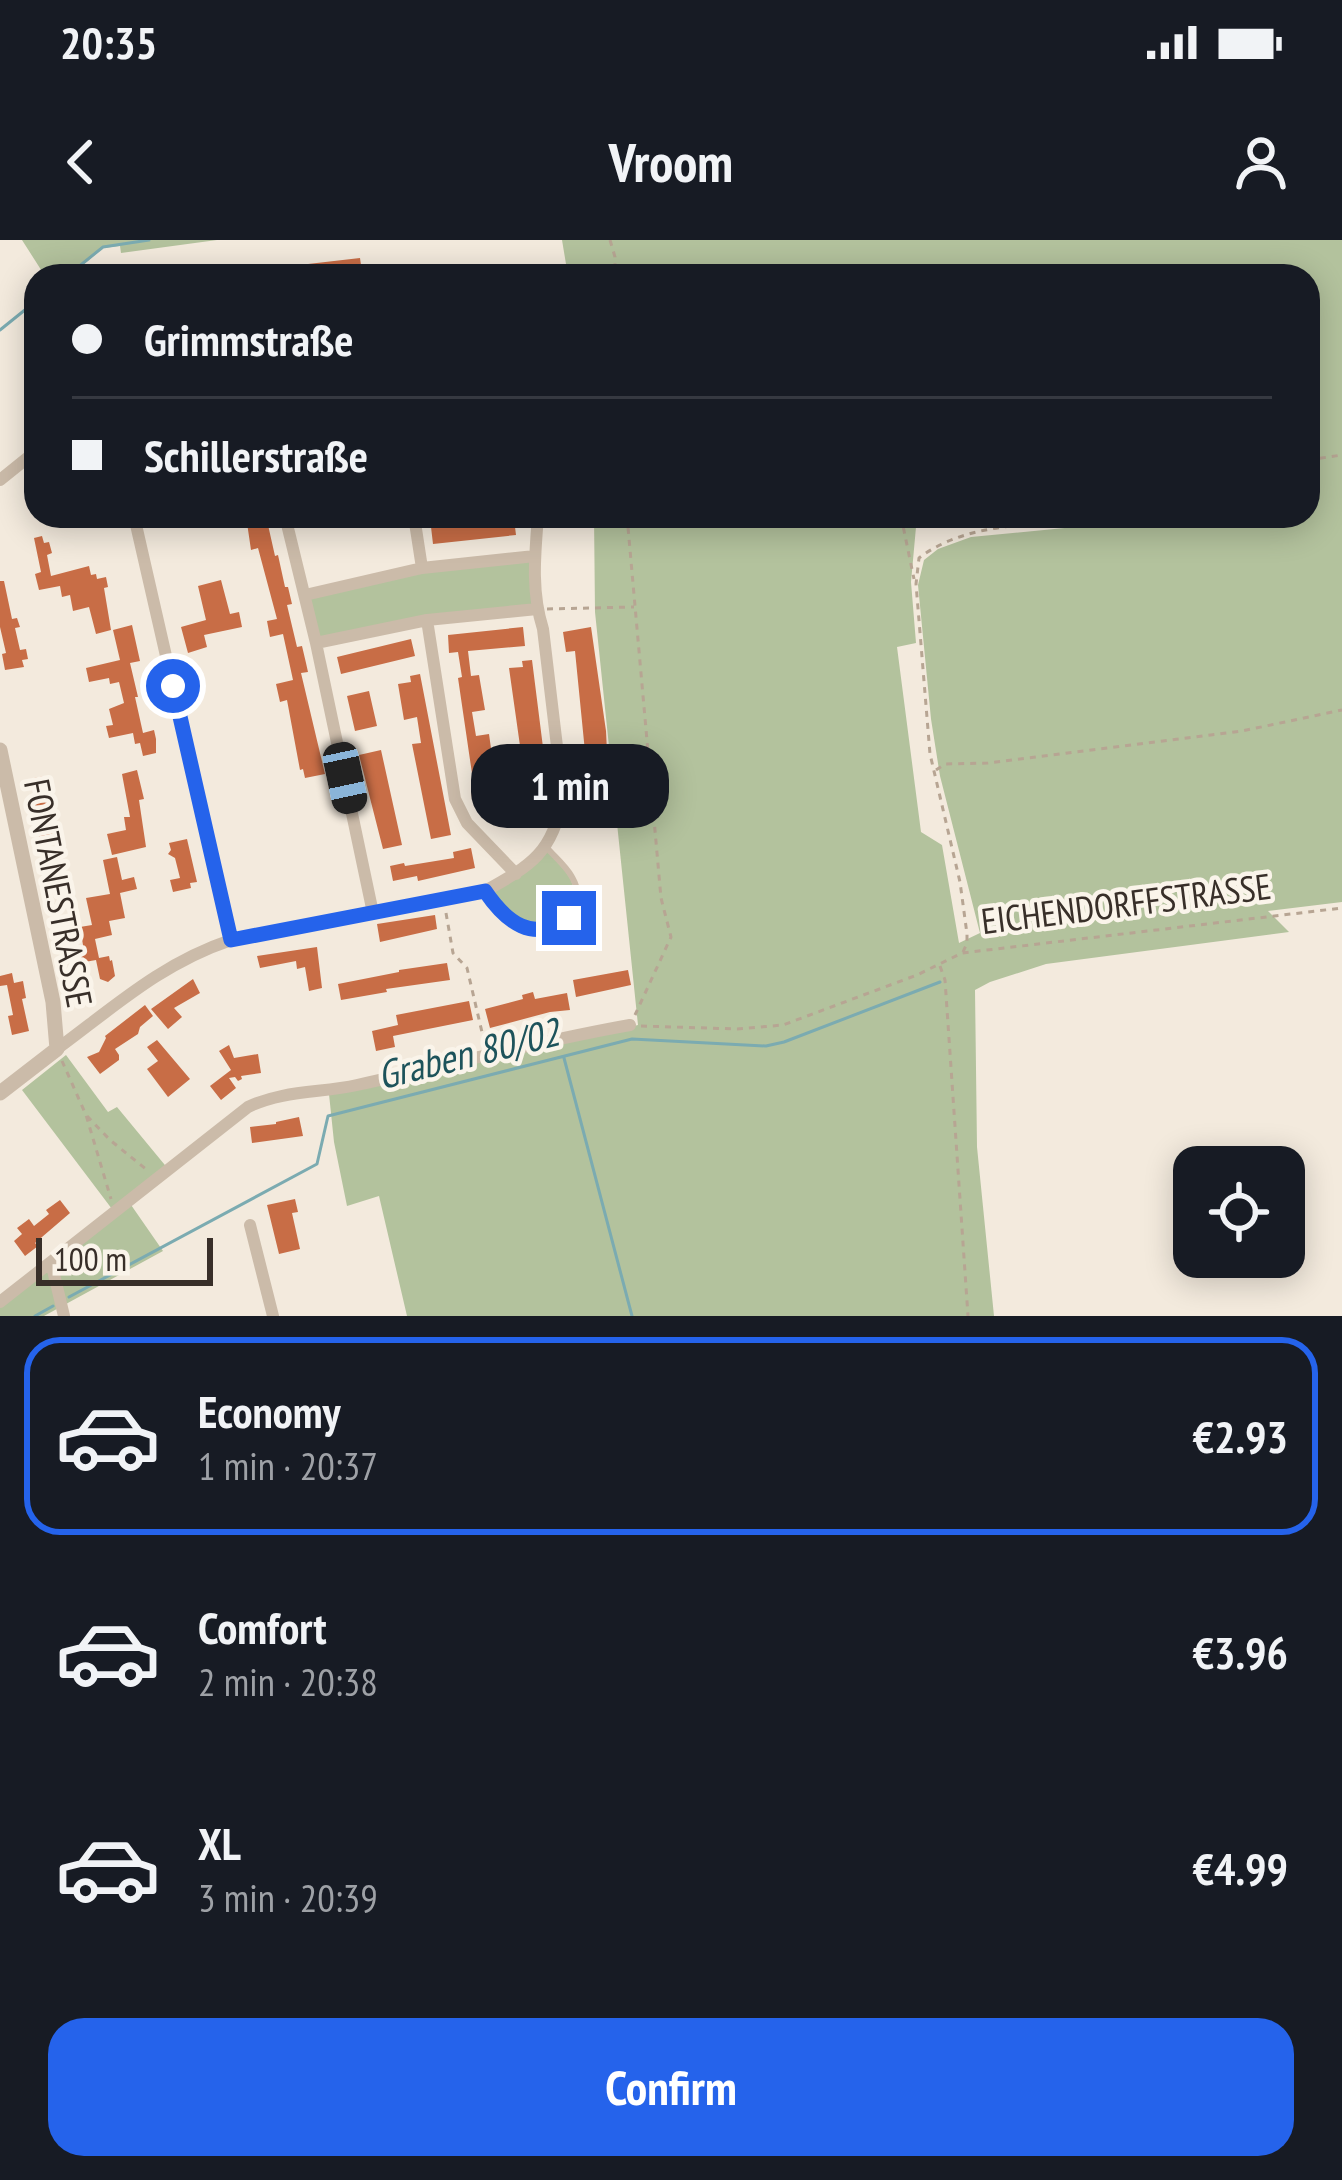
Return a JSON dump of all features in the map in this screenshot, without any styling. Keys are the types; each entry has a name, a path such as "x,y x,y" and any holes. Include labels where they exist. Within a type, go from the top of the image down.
{"street":[{"path":"0,480 24,461"},
{"path":"137,528 231,940"},
{"path":"288,528 374,913"},
{"path":"416,528 422,568"},
{"path":"0,1093 173,964 231,940 485,891 516,874 547,848 563,797 537,609 537,528"},
{"path":"304,595 422,568 535,556"},
{"path":"316,643 427,620 537,609"},
{"path":"427,620 455,799 467,823 516,874"},
{"name":"FONTANESTRASSE","path":"0,750 53,1002 57,1048"},
{"path":"0,1303 260,1101 346,1087 630,1024"},
{"path":"250,1225 273,1316"},
{"path":"51,1262 64,1316"}],"lane":[{"path":"485,891 515,923 543,930 558,926 575,908 578,891 547,848"}],"path":[{"path":"628,528 661,898 671,937 630,1024"},
{"path":"904,528 916,586 928,736 960,882 967,934 962,953"},
{"path":"916,586 919,557 933,547 958,536 1004,528"},
{"path":"537,609 635,607"},
{"path":"934,772 945,764 988,763 1203,736 1342,710"},
{"path":"444,899 453,952 467,968 488,1057"},
{"name":"EICHENDORFFSTRASSE","path":"630,1024 762,1029 783,1025 962,953 1342,908"},
{"path":"940,965 945,980 968,1316"},
{"path":"57,1048 86,1115 115,1213"},
{"path":"86,1115 158,1179"}],"green space":[{"path":"22,240 217,240 121,253 120,246 103,248 84,264 37,264"},
{"path":"562,240 1342,240 1342,902 1268,911 1289,932 1046,964 975,990 977,1147 994,1316 407,1316 379,1196 347,1206 329,1094 638,1025 595,612 594,528 916,528 911,582 916,643 897,647 921,832 942,845 959,943 980,933 940,776 931,719 918,585 924,560 938,549 971,537 1064,528 1320,528 1320,264 566,264"},
{"path":"533,557 535,608 317,641 306,595 419,570"},
{"path":"547,850 571,880 572,906 568,917 531,927 505,913 487,892"},
{"path":"66,1055 108,1112 117,1107 169,1170 129,1202 163,1251 44,1316 0,1316 0,1302 115,1213 22,1090"}],"building":[{"path":"360,258 361,264 308,264"},
{"path":"248,528 269,528 288,587 292,604 287,605 297,647 302,646 306,663 308,672 301,673 325,774 305,778 300,770 287,700 280,702 276,684 293,680 283,634 270,637 267,621 277,619 258,548 251,550"},
{"path":"431,528 515,528 516,535 433,544"},
{"path":"42,536 52,553 47,555 51,576 89,566 97,579 106,577 111,630 96,634 89,607 73,611 70,595 62,597 60,586 39,590 35,574 41,572 34,538"},
{"path":"221,580 230,614 239,612 242,627 204,635 207,647 188,653 181,627 206,620 198,586"},
{"path":"0,581 4,581 12,619 17,618 20,627 15,628 20,650 26,649 24,667 5,670"},
{"path":"132,625 140,661 130,663 135,697 143,733 154,730 156,739 156,753 143,756 133,733 109,738 106,726 113,725 109,709 124,703 119,682 110,684 109,678 89,682 86,668 120,660 113,630"},
{"path":"523,627 525,646 468,651 471,676 479,675 485,710 472,712 476,736 489,734 496,784 477,787 486,796 472,798 458,678 462,677 458,652 449,653 448,635"},
{"path":"591,627 608,773 601,774 604,809 584,810 583,792 589,792 575,651 566,652 563,632"},
{"path":"411,639 415,656 341,674 337,657"},
{"path":"532,660 547,779 525,781 509,668 523,667 522,661"},
{"path":"420,674 451,835 431,839 412,744 421,743 417,717 404,720 398,684"},
{"path":"369,691 377,726 355,731 347,696"},
{"path":"381,750 402,845 383,849 359,755"},
{"path":"137,770 146,847 112,855 107,834 126,830 124,817 130,817 122,774"},
{"path":"45,776 56,838 40,842 31,798 35,797 34,778"},
{"path":"187,839 197,882 173,892 170,880 180,878 175,858 168,854 169,843"},
{"path":"471,848 475,868 418,881 417,876 393,881 390,866 454,858 453,852"},
{"path":"117,857 122,880 134,877 137,889 120,893 125,918 109,921 112,935 95,939 99,958 112,960 115,976 108,982 100,979 96,960 79,963 77,953 84,951 80,927 92,925 86,898 110,894 103,860"},
{"path":"435,915 437,929 380,942 377,924"},
{"path":"317,947 322,988 309,991 305,967 297,969 296,961 260,968 257,956"},
{"path":"447,963 450,980 341,1000 338,984"},
{"path":"628,970 631,985 576,997 573,980"},
{"path":"12,973 14,983 23,981 29,1031 12,1035 7,985 0,986 0,976"},
{"path":"193,979 200,993 174,1008 182,1017 168,1029 151,1009"},
{"path":"533,992 535,999 567,993 570,1010 490,1028 485,1009"},
{"path":"469,1001 473,1020 393,1036 395,1047 376,1051 372,1031 398,1025 396,1015"},
{"path":"145,1005 153,1016 138,1034 115,1049 119,1060 100,1074 87,1057 99,1052 105,1036"},
{"path":"157,1040 190,1079 168,1097 147,1069 158,1061 147,1047"},
{"path":"229,1045 234,1058 258,1054 261,1073 241,1076 238,1081 229,1078 236,1088 221,1100 210,1086 231,1070 219,1051"},
{"path":"299,1117 303,1136 252,1143 250,1127"},
{"path":"295,1199 298,1212 292,1213 300,1249 279,1254 267,1205"},
{"path":"60,1200 70,1213 25,1256 14,1241 22,1234 17,1228 29,1219 34,1226"}],"waterway":[{"path":"82,264 103,247 149,240"},
{"path":"0,330 24,311"},
{"name":"Graben 80/02","path":"69,1297 317,1164 328,1116 632,1039 766,1046 940,982"},
{"path":"564,1058 632,1316"},
{"name":"Graben 80/02","path":"35,1316 53,1306"}],"route":[{"path":"173,686 231,940 485,891 507,918 524,927 543,930 569,918"}]}
